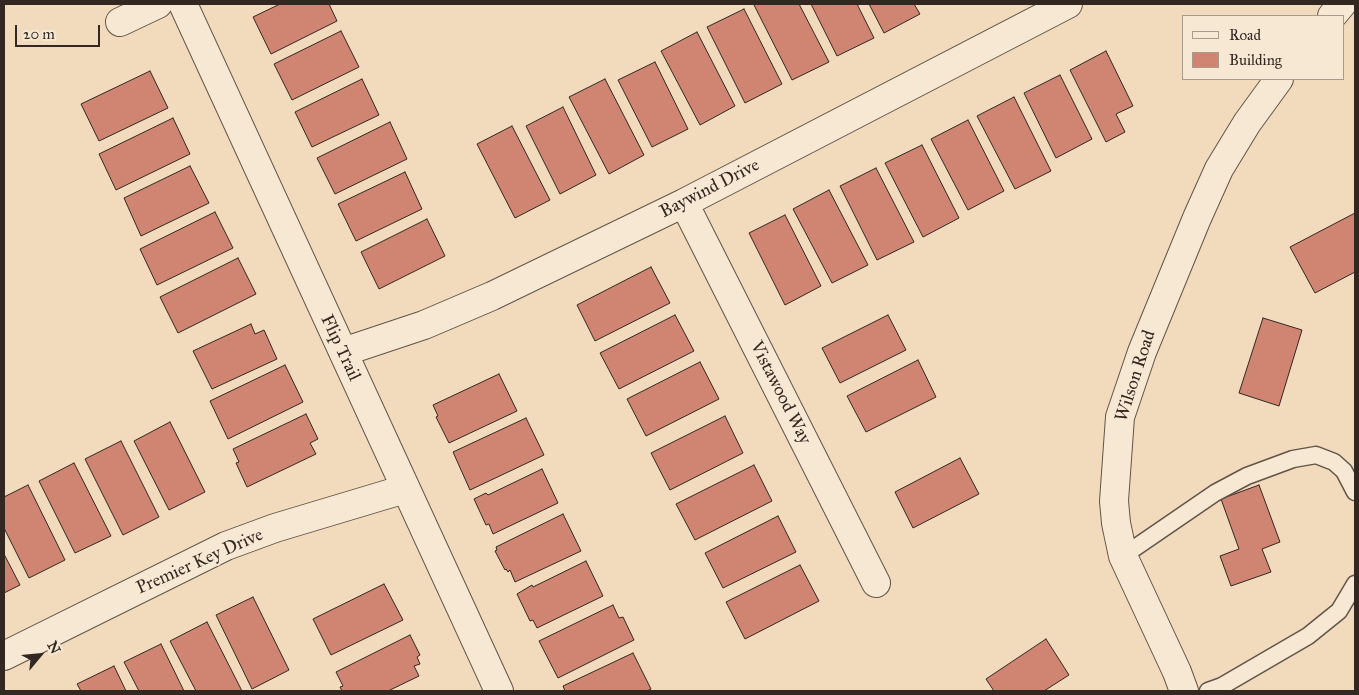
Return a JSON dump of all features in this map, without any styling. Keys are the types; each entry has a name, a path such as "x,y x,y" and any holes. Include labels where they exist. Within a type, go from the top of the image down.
{"street":[{"path":"120,22 158,4"},
{"name":"Flip Trail","path":"183,4 499,691"},
{"name":"Baywind Drive","path":"343,352 462,310 684,203 1068,4"},
{"name":"Wilson Road","path":"1184,691 1123,556 1116,523 1114,501 1120,417 1142,352 1219,169 1247,123 1278,80"},
{"name":"Vistawood Way","path":"684,203 876,583"},
{"name":"Premier Key Drive","path":"4,656 226,546 275,528 405,489"}],"lane":[{"path":"1123,556 1215,493 1247,476 1293,459 1316,455 1334,462 1344,471 1355,492"},
{"path":"1208,691 1222,686 1308,636 1339,611 1355,584"}],"building":[{"path":"280,4 329,4 337,21 271,54 253,17"},
{"path":"755,4 799,4 829,62 792,80"},
{"path":"811,4 857,4 874,38 837,56"},
{"path":"869,4 914,4 920,14 884,33"},
{"path":"744,9 782,84 745,103 707,27"},
{"path":"341,31 359,67 292,100 274,64"},
{"path":"697,32 735,106 700,125 661,51"},
{"path":"1106,51 1133,106 1116,114 1125,132 1106,142 1070,70"},
{"path":"655,62 688,129 652,147 618,80"},
{"path":"150,71 168,108 99,141 81,104"},
{"path":"1060,75 1092,139 1056,158 1024,93"},
{"path":"362,79 379,115 312,147 295,112"},
{"path":"605,79 644,155 609,174 569,97"},
{"path":"1014,97 1051,171 1015,189 977,116"},
{"path":"563,107 596,175 560,194 526,126"},
{"path":"173,118 190,154 116,190 99,154"},
{"path":"968,120 1004,191 968,210 931,139"},
{"path":"390,122 407,159 335,194 317,158"},
{"path":"512,126 550,200 515,218 477,144"},
{"path":"922,145 959,218 923,237 885,163"},
{"path":"190,166 209,203 141,236 124,198"},
{"path":"876,168 914,242 877,260 840,186"},
{"path":"405,172 422,209 356,241 338,204"},
{"path":"829,190 868,265 832,283 793,209"},
{"path":"215,212 233,248 157,285 140,249"},
{"path":"1355,213 1355,272 1315,293 1290,247"},
{"path":"785,215 821,286 785,305 749,233"},
{"path":"427,219 445,256 379,289 361,252"},
{"path":"238,258 256,294 178,333 160,297"},
{"path":"651,267 670,303 595,341 577,305"},
{"path":"675,315 694,351 619,389 600,353"},
{"path":"888,315 906,350 840,383 822,348"},
{"path":"1263,318 1302,330 1279,406 1239,393"},
{"path":"251,324 255,334 264,330 277,359 212,389 193,351"},
{"path":"918,360 936,397 866,432 847,396"},
{"path":"700,362 719,399 646,436 627,399"},
{"path":"285,365 303,402 228,439 210,401"},
{"path":"499,374 517,411 449,443 436,417 438,416 433,405"},
{"path":"306,414 318,439 310,443 316,454 247,487 236,463 239,462 233,449"},
{"path":"725,416 743,453 670,490 651,453"},
{"path":"526,418 544,455 470,490 453,452"},
{"path":"170,422 205,492 169,510 134,441"},
{"path":"121,441 159,517 123,535 85,459"},
{"path":"960,458 979,494 913,528 895,492"},
{"path":"74,463 111,536 75,553 39,481"},
{"path":"754,465 772,501 695,540 676,504"},
{"path":"542,469 558,503 493,534 489,524 486,525 474,499 486,493 488,495"},
{"path":"28,485 65,560 29,578 4,528 4,497"},
{"path":"1259,485 1280,542 1262,549 1271,572 1231,586 1220,556 1239,549 1221,499"},
{"path":"563,514 581,551 515,582 510,570 508,572 505,570 495,551 497,550 496,547"},
{"path":"778,516 796,552 723,588 705,553"},
{"path":"4,554 20,585 4,593"},
{"path":"586,561 603,596 537,628 533,620 530,621 517,594 532,585 533,587"},
{"path":"800,565 819,601 745,639 726,602"},
{"path":"384,584 403,620 331,655 313,619"},
{"path":"253,597 289,670 252,689 216,615"},
{"path":"613,605 619,618 623,617 634,640 558,678 539,641"},
{"path":"207,622 242,691 196,691 170,641"},
{"path":"410,635 420,655 417,657 420,664 414,666 419,676 388,691 342,691 340,687 343,686 336,672"},
{"path":"1046,639 1069,675 1044,691 994,691 986,679"},
{"path":"161,644 184,691 139,691 124,662"},
{"path":"633,653 651,689 647,691 565,691 563,686"},
{"path":"114,666 126,691 81,691 77,684"}]}
